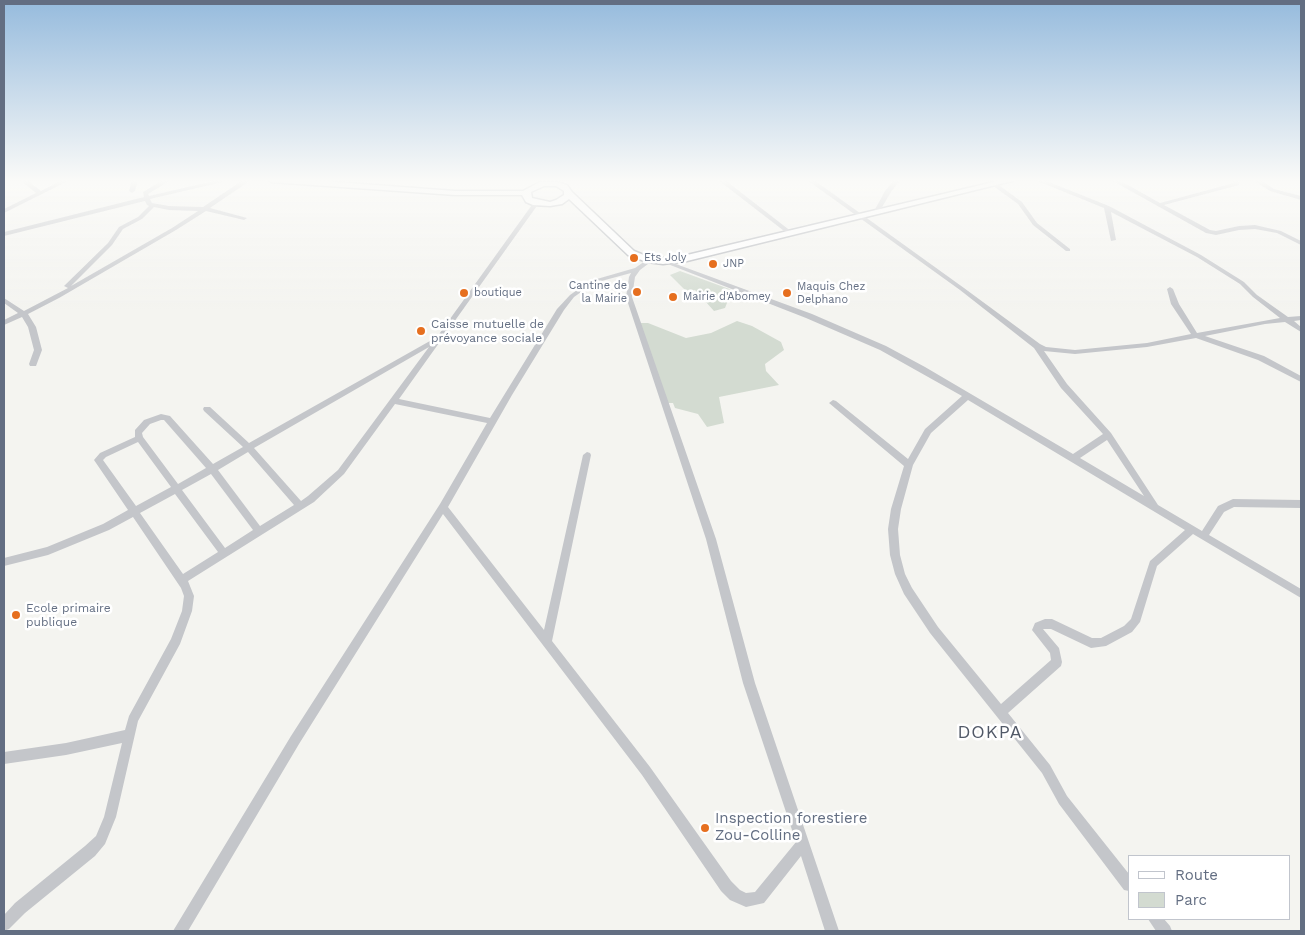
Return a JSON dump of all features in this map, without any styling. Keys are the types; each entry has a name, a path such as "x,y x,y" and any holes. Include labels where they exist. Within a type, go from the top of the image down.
{"street":[{"path":"4,234 46,224"},
{"path":"57,297 110,244 121,228 129,224"},
{"path":"4,324 57,297 181,224"},
{"path":"182,580 223,552 300,506 328,486 341,472 395,401 521,224"},
{"path":"600,224 631,253 650,260 663,261 687,258 830,224"},
{"path":"778,224 790,233"},
{"path":"872,224 1037,346 1064,386 1108,435 1156,506"},
{"path":"1035,224 1068,250"},
{"path":"1111,224 1113,240"},
{"path":"1139,224 1205,259 1242,283 1255,296 1290,320 1301,330"},
{"path":"1192,224 1208,232 1216,233 1238,228 1255,227 1279,232 1301,243"},
{"path":"180,931 295,740 443,507 493,420 561,309 572,296 592,282 637,269 650,260"},
{"path":"663,261 839,328 907,361 1156,506 1191,530 1301,594"},
{"path":"637,269 632,277 629,297 710,539 749,683 832,931"},
{"path":"1170,289 1175,304 1196,335 1261,358 1301,379"},
{"path":"4,300 24,314 32,327 38,350 33,364"},
{"path":"1037,346 1056,352 1075,352 1147,345 1265,322 1301,318"},
{"path":"4,562 69,544 133,512 212,470 442,336"},
{"path":"1052,367 1063,356 1075,352"},
{"path":"967,396 928,431 909,465 896,509 893,529 895,554 900,574 934,630 1002,711 1046,769 1063,800 1128,884"},
{"path":"395,401 493,420"},
{"path":"833,403 909,465"},
{"path":"207,409 249,448 300,506"},
{"path":"223,552 139,438 138,432 147,422 161,417 167,418 212,470 259,531"},
{"path":"1074,458 1108,435"},
{"path":"4,924 20,908 101,840 110,817 133,720 183,626 189,596 182,580 98,460 103,455 139,438"},
{"path":"547,642 587,454"},
{"path":"1203,537 1221,508 1233,503 1301,504"},
{"path":"443,507 640,764 726,886 735,895 746,900 759,898 802,844"},
{"path":"1002,711 1057,662 1055,651 1037,630 1039,626 1052,624 1091,644 1102,643 1128,629 1135,622 1153,564 1191,530"},
{"path":"4,758 66,749 130,735"},
{"path":"1155,920 1165,931"}],"green space":[{"path":"680,271 732,290 725,308 714,311 695,290 687,292 670,275"},
{"path":"737,321 752,326 781,342 784,350 765,364 766,371 779,385 719,397 724,423 707,427 698,414 675,408 673,403 667,403 640,323 648,323 686,338 711,333"}],"place":[{"name":"Ets Joly","path":"634,258"},
{"name":"JNP","path":"713,264"},
{"name":"Cantine de la Mairie","path":"637,292"},
{"name":"boutique","path":"464,293"},
{"name":"Maquis Chez Delphano","path":"787,293"},
{"name":"Mairie d'Abomey","path":"673,297"},
{"name":"Caisse mutuelle de prévoyance sociale","path":"421,331"},
{"name":"Ecole primaire publique","path":"16,615"},
{"name":"Inspection forestiere Zou-Colline","path":"705,828"}],"district":[{"name":"DOKPA","path":"990,733"}]}
